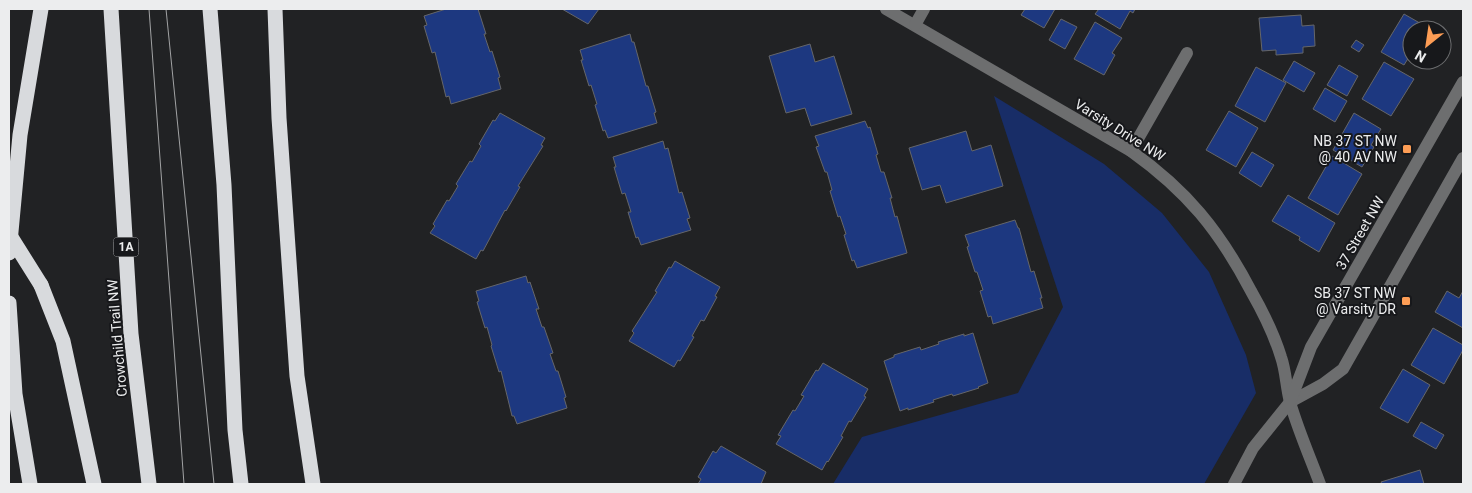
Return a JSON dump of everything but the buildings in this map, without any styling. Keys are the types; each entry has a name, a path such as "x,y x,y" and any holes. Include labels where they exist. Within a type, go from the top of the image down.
{"highway":[{"path":"9,253 20,135 41,9"},
{"name":"Crowchild Trail NW","path":"111,9 131,334 149,484"},
{"path":"210,9 224,185 235,430 241,484"},
{"path":"275,9 279,118 297,376 313,484"},
{"path":"9,234 41,285 63,341 94,484"},
{"path":"9,303 15,394 30,484"}],"street":[{"name":"Varsity Drive NW","path":"886,9 1131,151 1156,169 1181,192 1224,242 1262,310 1281,357 1290,402 1320,484"},
{"path":"915,25 924,9"},
{"path":"1131,151 1187,53"},
{"name":"37 Street NW","path":"1234,484 1253,448 1290,402 1311,347 1463,82"},
{"name":"37 Street NW","path":"1290,402 1323,384 1344,369 1463,158"}],"shaded area":[{"path":"994,96 1104,164 1162,213 1209,272 1246,355 1256,393 1204,484 833,484 862,437 1018,393 1063,307"}],"tram line":[{"path":"149,9 184,484"},
{"path":"166,9 214,484"}],"place":[{"name":"NB 37 ST NW @ 40 AV NW","path":"1407,149"},
{"name":"SB 37 ST NW @ Varsity DR","path":"1406,301"}]}
